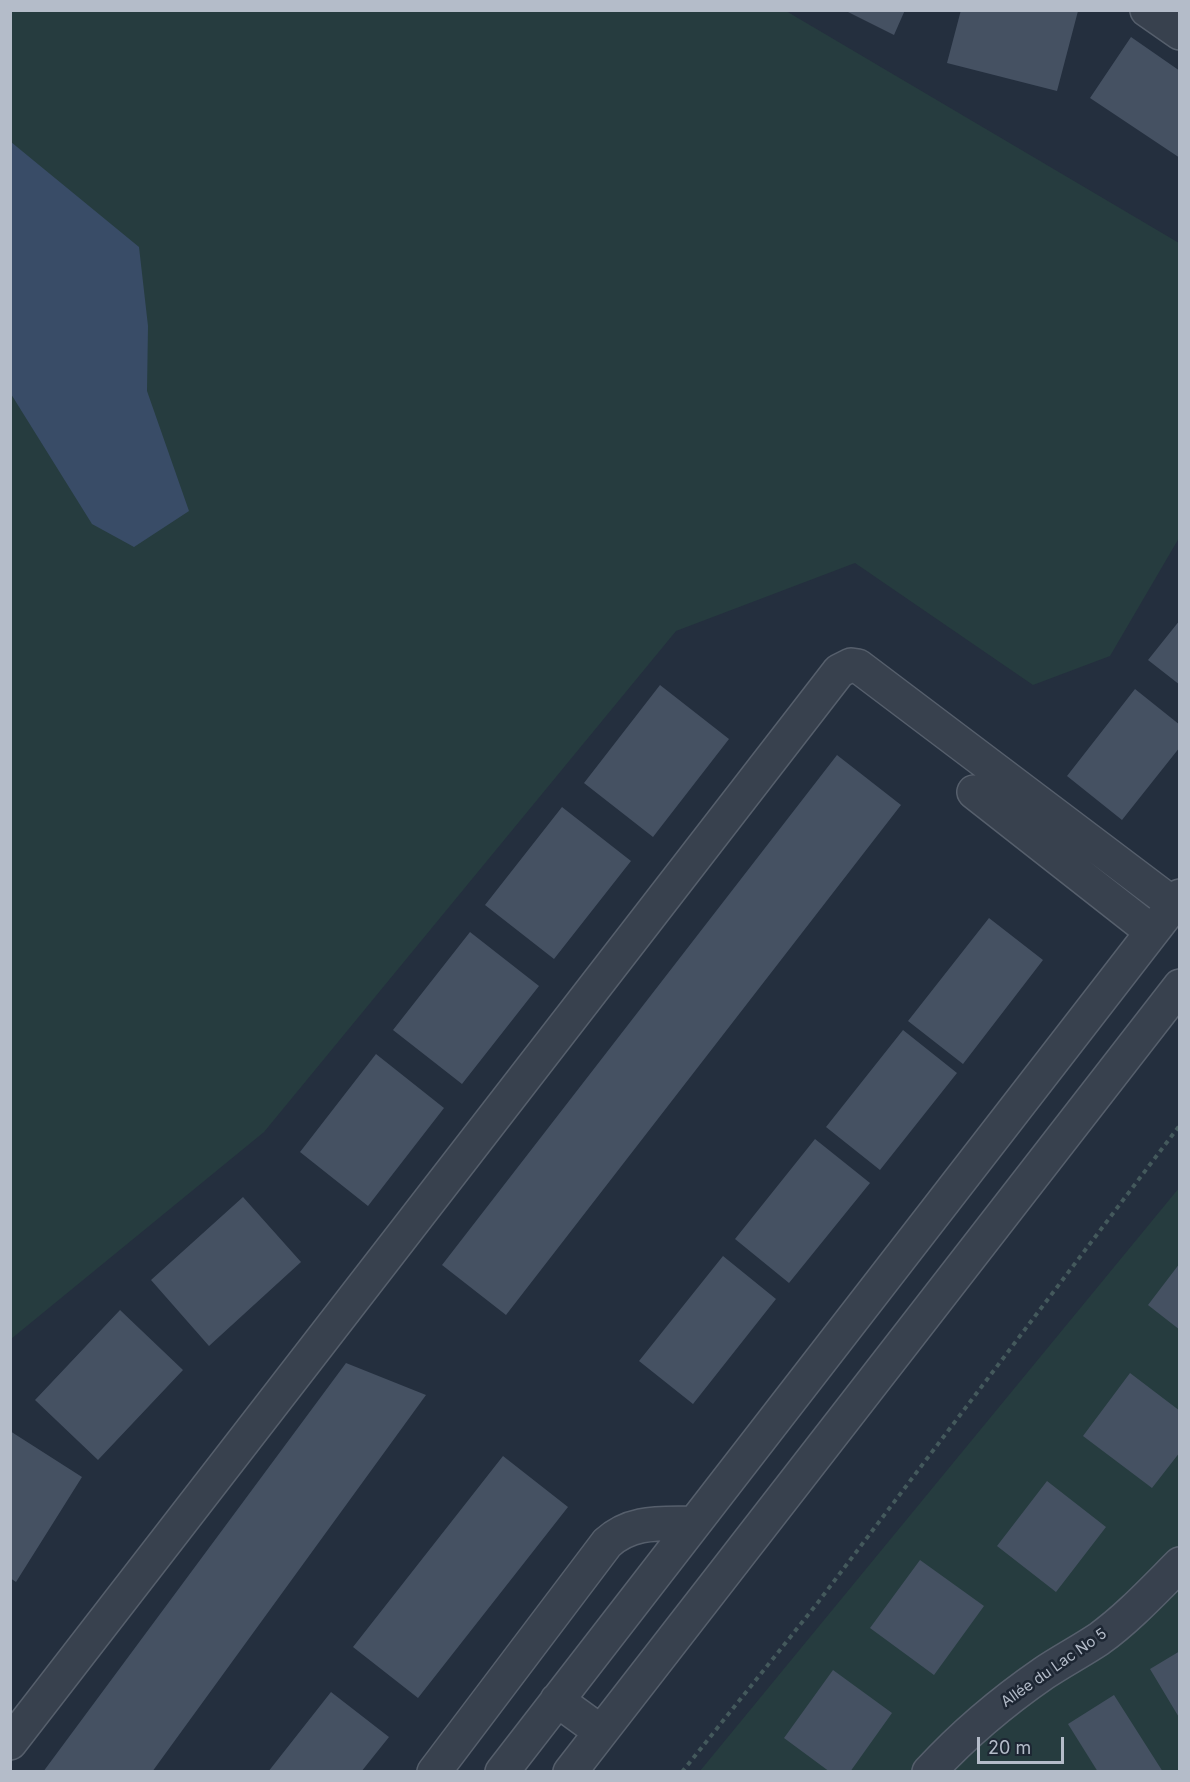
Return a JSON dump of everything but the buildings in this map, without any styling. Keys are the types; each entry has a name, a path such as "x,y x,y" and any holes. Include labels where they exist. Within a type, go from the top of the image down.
{"street":[{"path":"1146,10 1179,33"},
{"path":"10,1743 839,671 851,665 858,666 1176,900 502,1772"},
{"path":"974,792 1151,931"},
{"path":"570,1772 1179,986"},
{"path":"434,1772 607,1543 616,1535 638,1525 693,1523"},
{"name":"Allée du Lac No 5","path":"929,1772 957,1742 994,1709 1045,1672 1099,1639 1146,1599 1179,1564"},
{"path":"557,1700 601,1732"},
{"path":"456,1743 490,1772"}],"path":[{"path":"682,1772 816,1605 1179,1125"}],"green space":[{"path":"11,11 786,11 1179,243 1179,538 1110,656 1033,685 855,563 676,631 264,1132 11,1339"},
{"path":"1179,1188 1179,1771 700,1771"}],"water":[{"path":"11,142 139,247 148,326 147,391 189,511 134,547 92,524 11,394"}]}
